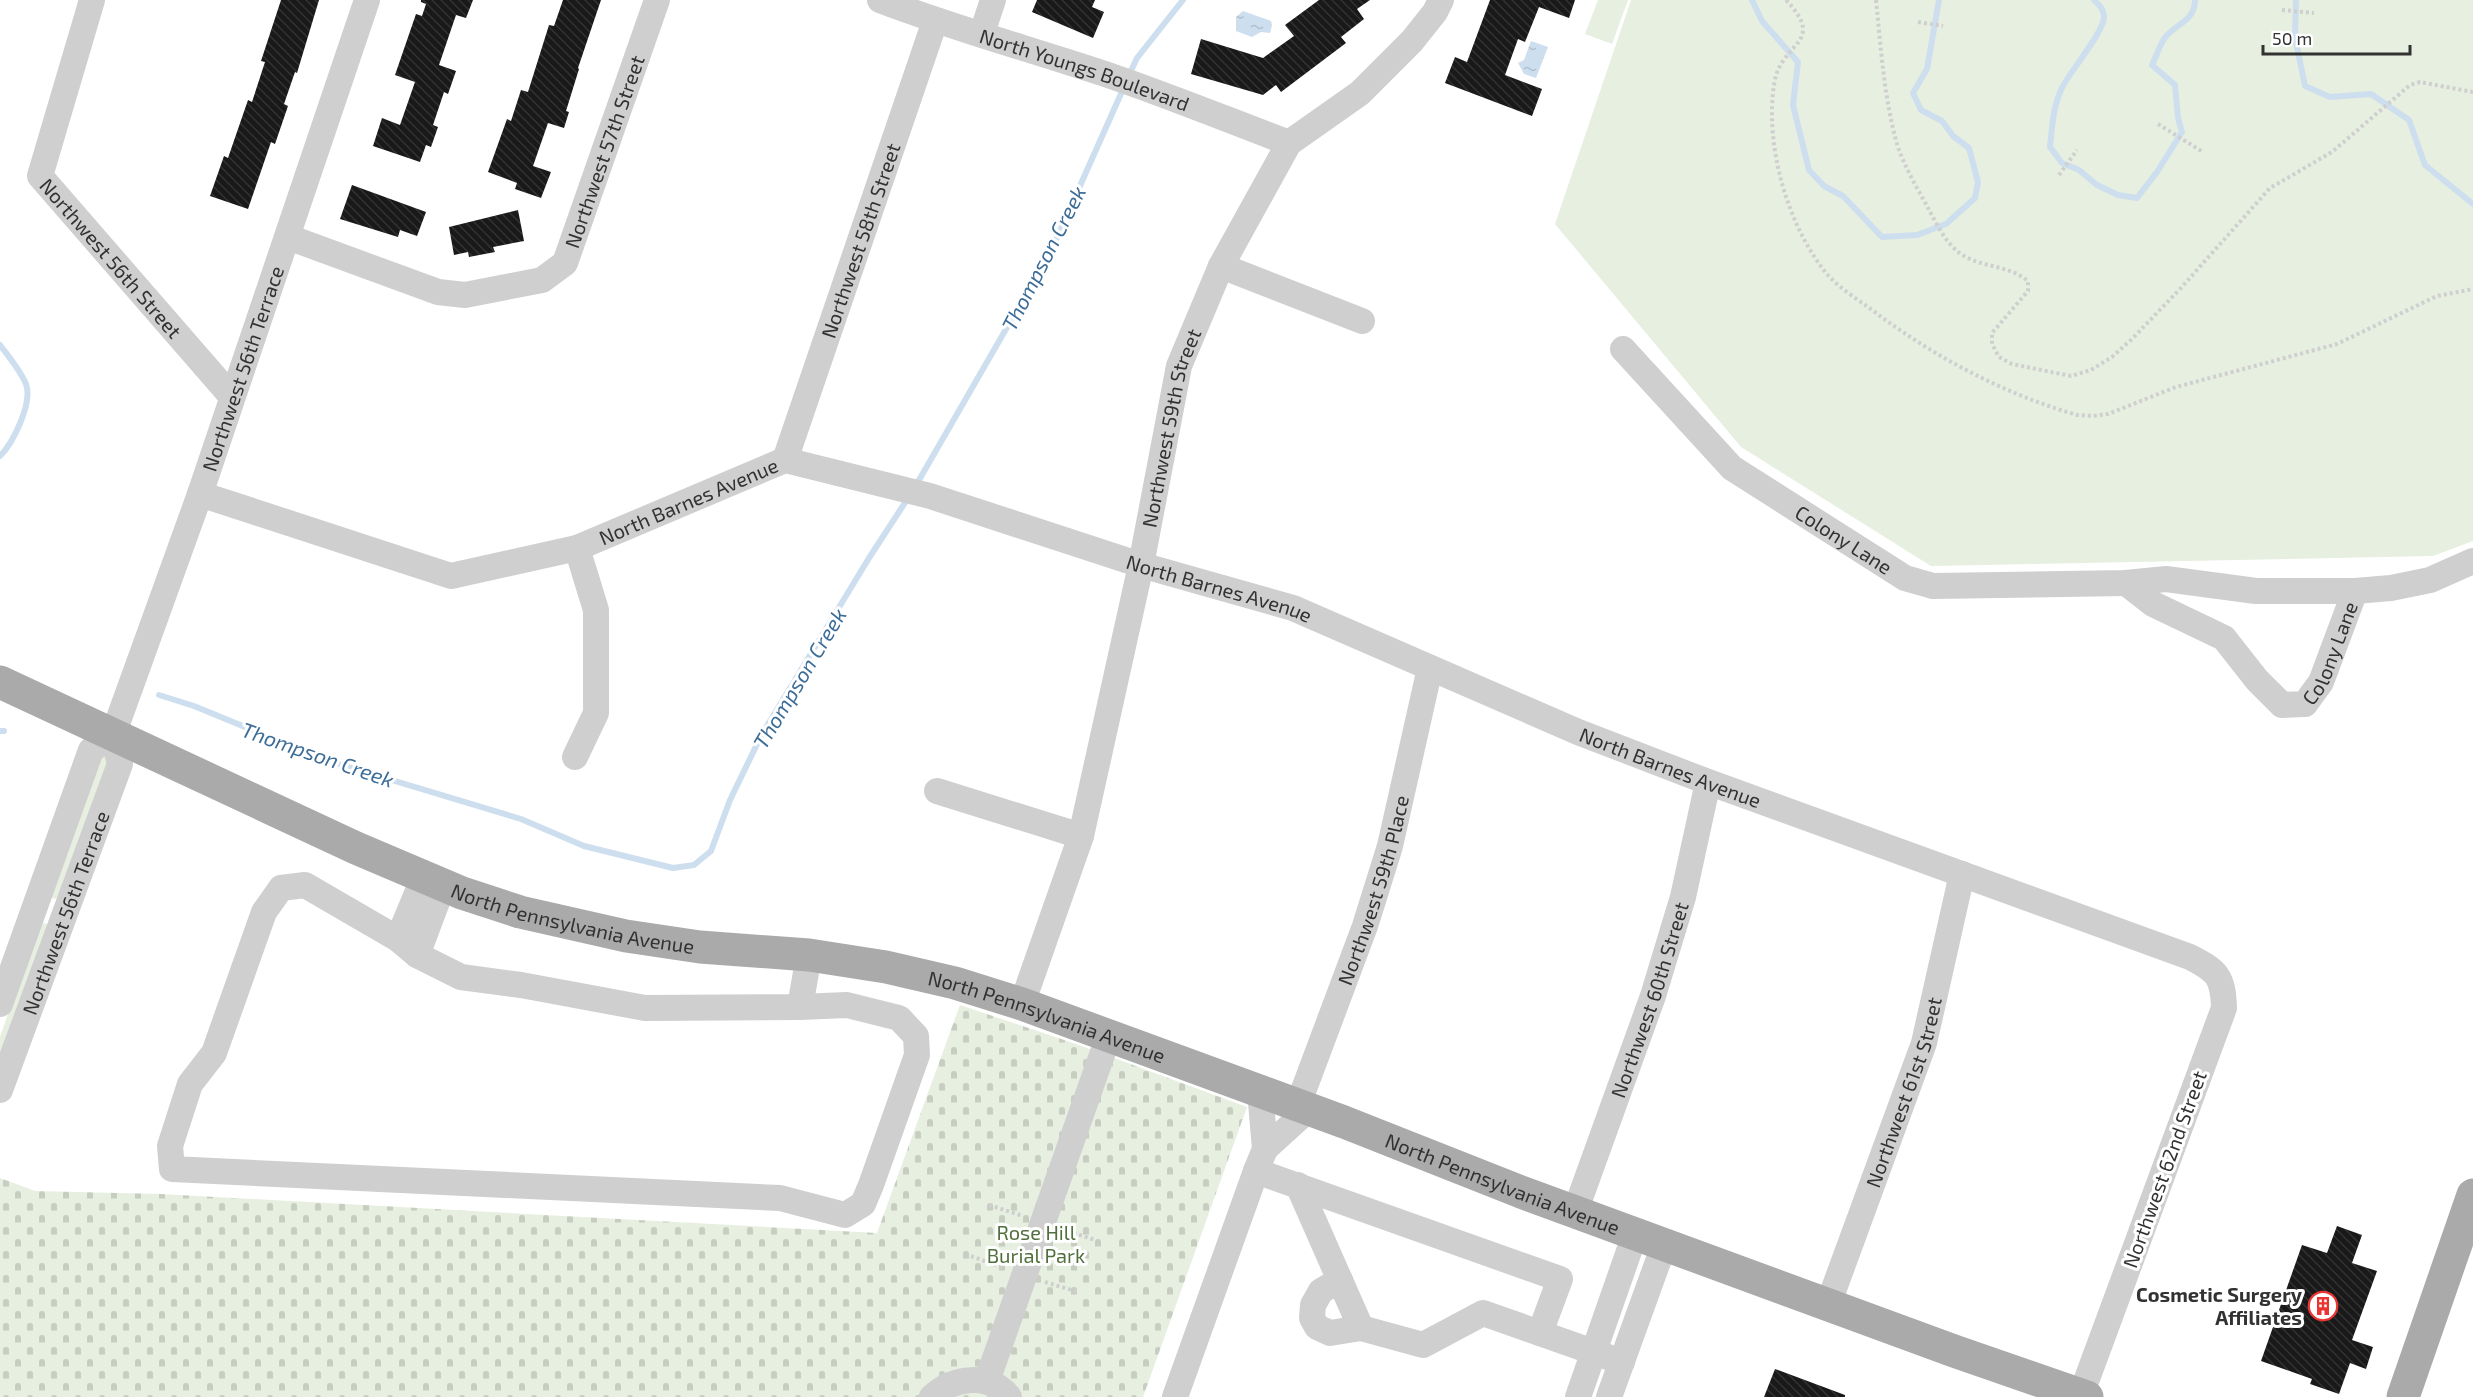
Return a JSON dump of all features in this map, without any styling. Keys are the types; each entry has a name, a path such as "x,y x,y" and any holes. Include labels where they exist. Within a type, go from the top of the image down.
{"main road":[{"name":"North Pennsylvania Avenue","path":"0,682 433,882 520,912 626,936 700,947 809,955 886,967 955,983 1109,1035 1575,1212 2084,1396"},
{"path":"2403,1397 2473,1196"}],"street":[{"name":"Northwest 56th Street","path":"92,0 40,176 232,398"},
{"name":"Northwest 56th Terrace","path":"0,1090 120,764 113,735 200,494 367,0"},
{"name":"Northwest 57th Street","path":"288,237 438,292 465,295 542,280 565,263 657,0"},
{"name":"North Youngs Boulevard","path":"880,0 935,21 982,33 1105,74 1289,143"},
{"path":"982,33 993,0"},
{"name":"Northwest 59th Street","path":"1022,1004 1081,836 1141,565 1179,366 1221,266 1289,143 1360,93 1412,41 1435,12 1441,0"},
{"name":"Northwest 58th Street","path":"785,460 935,21"},
{"path":"1221,266 1362,321"},
{"name":"Colony Lane","path":"1623,349 1732,468 1905,578 1933,586 2126,583 2166,579 2256,591 2355,591 2391,588 2430,580 2473,561"},
{"name":"North Barnes Avenue","path":"200,494 452,576 578,548 785,460 930,496 1141,565 1293,608 1578,732 1708,782 2190,957 2208,966 2218,975"},
{"path":"575,757 596,713 596,610 578,548"},
{"name":"Colony Lane","path":"2126,583 2153,604 2224,638 2257,680 2282,705 2305,705 2321,682 2355,591"},
{"name":"Northwest 59th Place","path":"1303,1107 1390,846 1430,668"},
{"name":"Northwest 56th Terrace","path":"0,1004 91,750 113,735"},
{"name":"Northwest 60th Street","path":"1575,1212 1653,996 1683,897 1708,782"},
{"path":"937,791 1081,836"},
{"name":"Northwest 61st Street","path":"1828,1305 1924,1043 1962,874"},
{"path":"407,947 433,882"},
{"path":"305,885 407,947 461,977 521,985 645,1008 847,1005 899,1018 916,1036 917,1055 863,1204 845,1215 780,1198 172,1169 170,1146 190,1084 214,1053 264,912 281,888 305,885"},
{"path":"36,905 64,915"},
{"path":"800,1007 809,955"},
{"name":"Northwest 62nd Street","path":"2084,1396 2224,1008 2223,989 2218,975"},
{"path":"987,1381 1109,1035"},
{"path":"1260,1091 1260,1160"},
{"path":"1175,1397 1260,1160 1303,1107"},
{"path":"1260,1160 1298,1185 1560,1279 1540,1333"},
{"path":"1298,1185 1360,1329"},
{"path":"1578,1397 1593,1352 1650,1239"},
{"path":"1609,1397 1622,1362 1650,1239"},
{"path":"1340,1280 1321,1291 1313,1305 1312,1318 1317,1327 1330,1333 1360,1329 1423,1345 1483,1313 1622,1362"},
{"path":"932,1397 942,1388 960,1381 987,1381 1004,1390 1009,1397"}],"path":[{"path":"1786,0 1803,19 1804,30 1801,39 1782,60 1774,85 1772,137 1788,207 1826,272 1893,326 1964,370 2060,410 2093,417 2108,414 2176,387 2337,344 2438,296 2473,289"},
{"path":"1876,0 1886,93 1898,145 1929,211 1958,252 1975,260 2020,274 2028,280 2028,291 1992,333 1992,344 1999,357 2012,364 2071,375 2091,370 2112,357 2180,289 2270,188 2332,152 2402,92 2420,82 2473,92"},
{"path":"2283,10 2314,14"},
{"path":"1918,22 1943,26"},
{"path":"2158,124 2202,152"},
{"path":"2059,175 2077,150"}],"green space":[{"path":"1598,0 1628,0 1612,44 1585,34"},
{"path":"1631,0 2473,0 2473,541 2433,556 1931,566 1741,447 1555,224"},
{"path":"104,754 109,757 108,762 61,896 55,899 51,897 99,757"},
{"path":"43,923 47,924 48,930 0,1066 0,1037 39,926"},
{"name":"Rose Hill Burial Park","path":"960,1005 1076,1044 1247,1107 1143,1397 0,1397 0,1178 35,1191 161,1194 877,1233"}],"water":[{"path":"1243,11 1271,21 1270,33 1261,32 1252,37 1236,31 1236,17"},
{"path":"1531,41 1548,47 1536,78 1524,74 1518,63 1524,60"}],"building":[{"path":"281,0 319,0 297,73 295,72 284,104 288,106 275,144 271,142 248,209 210,196 224,156 228,158 248,100 252,102 265,62 261,61"},
{"path":"421,0 473,0 466,18 456,15 439,65 456,71 448,94 444,92 433,125 438,127 431,147 426,145 420,162 373,146 382,118 400,125 415,82 395,75 416,14 422,16 426,4"},
{"path":"563,0 601,0 578,68 566,111 569,112 564,128 548,123 533,166 551,172 541,198 515,189 517,183 488,172 507,119 511,121 521,90 528,92 549,25 554,26"},
{"path":"1037,0 1095,0 1092,7 1104,12 1093,38 1032,12"},
{"path":"1319,0 1370,0 1357,9 1364,19 1341,37 1346,43 1281,92 1276,85 1263,95 1191,74 1201,39 1263,58 1294,36 1285,25"},
{"path":"1490,0 1575,0 1569,18 1539,7 1525,42 1518,39 1505,75 1542,89 1532,116 1445,83 1455,57 1467,62"},
{"path":"352,185 426,212 417,236 400,230 398,237 340,219"},
{"path":"518,210 524,241 493,247 495,252 469,257 468,252 454,255 449,227"},
{"name":"Cosmetic Surgery Affiliates","path":"2337,1226 2362,1235 2352,1263 2377,1271 2352,1340 2373,1347 2366,1369 2350,1363 2339,1394 2310,1384 2312,1379 2261,1361 2302,1245 2327,1253"},
{"path":"1775,1369 1845,1395 1845,1397 1764,1397"}],"waterway":[{"name":"Thompson Creek","path":"1129,75 1137,58 1183,0"},
{"name":"Thompson Creek","path":"1752,0 1762,21 1798,62 1793,105 1809,170 1824,186 1843,196 1882,237 1917,235 1946,224 1975,198 1978,182 1969,148 1953,136 1942,121 1921,110 1913,93 1927,69 1939,0"},
{"name":"Thompson Creek","path":"2094,0 2103,11 2103,23 2059,95 2053,117 2050,147 2062,163 2079,170 2097,185 2118,195 2137,198 2157,172 2182,132 2178,118 2175,85 2152,65 2164,39 2192,13 2195,0"},
{"name":"Thompson Creek","path":"2296,0 2295,37 2305,86 2330,97 2371,94 2409,120 2425,165 2473,204"},
{"name":"Thompson Creek","path":"915,487 1051,251 1124,87"},
{"path":"0,345 21,374 27,392 27,401 20,422 11,442 0,456"},
{"name":"Thompson Creek","path":"159,695 194,706 325,760 521,819 584,846 673,868 694,865 711,851 730,800 761,736 908,498"}],"place":[{"name":"Cosmetic Surgery Affiliates","path":"2323,1306"}]}
